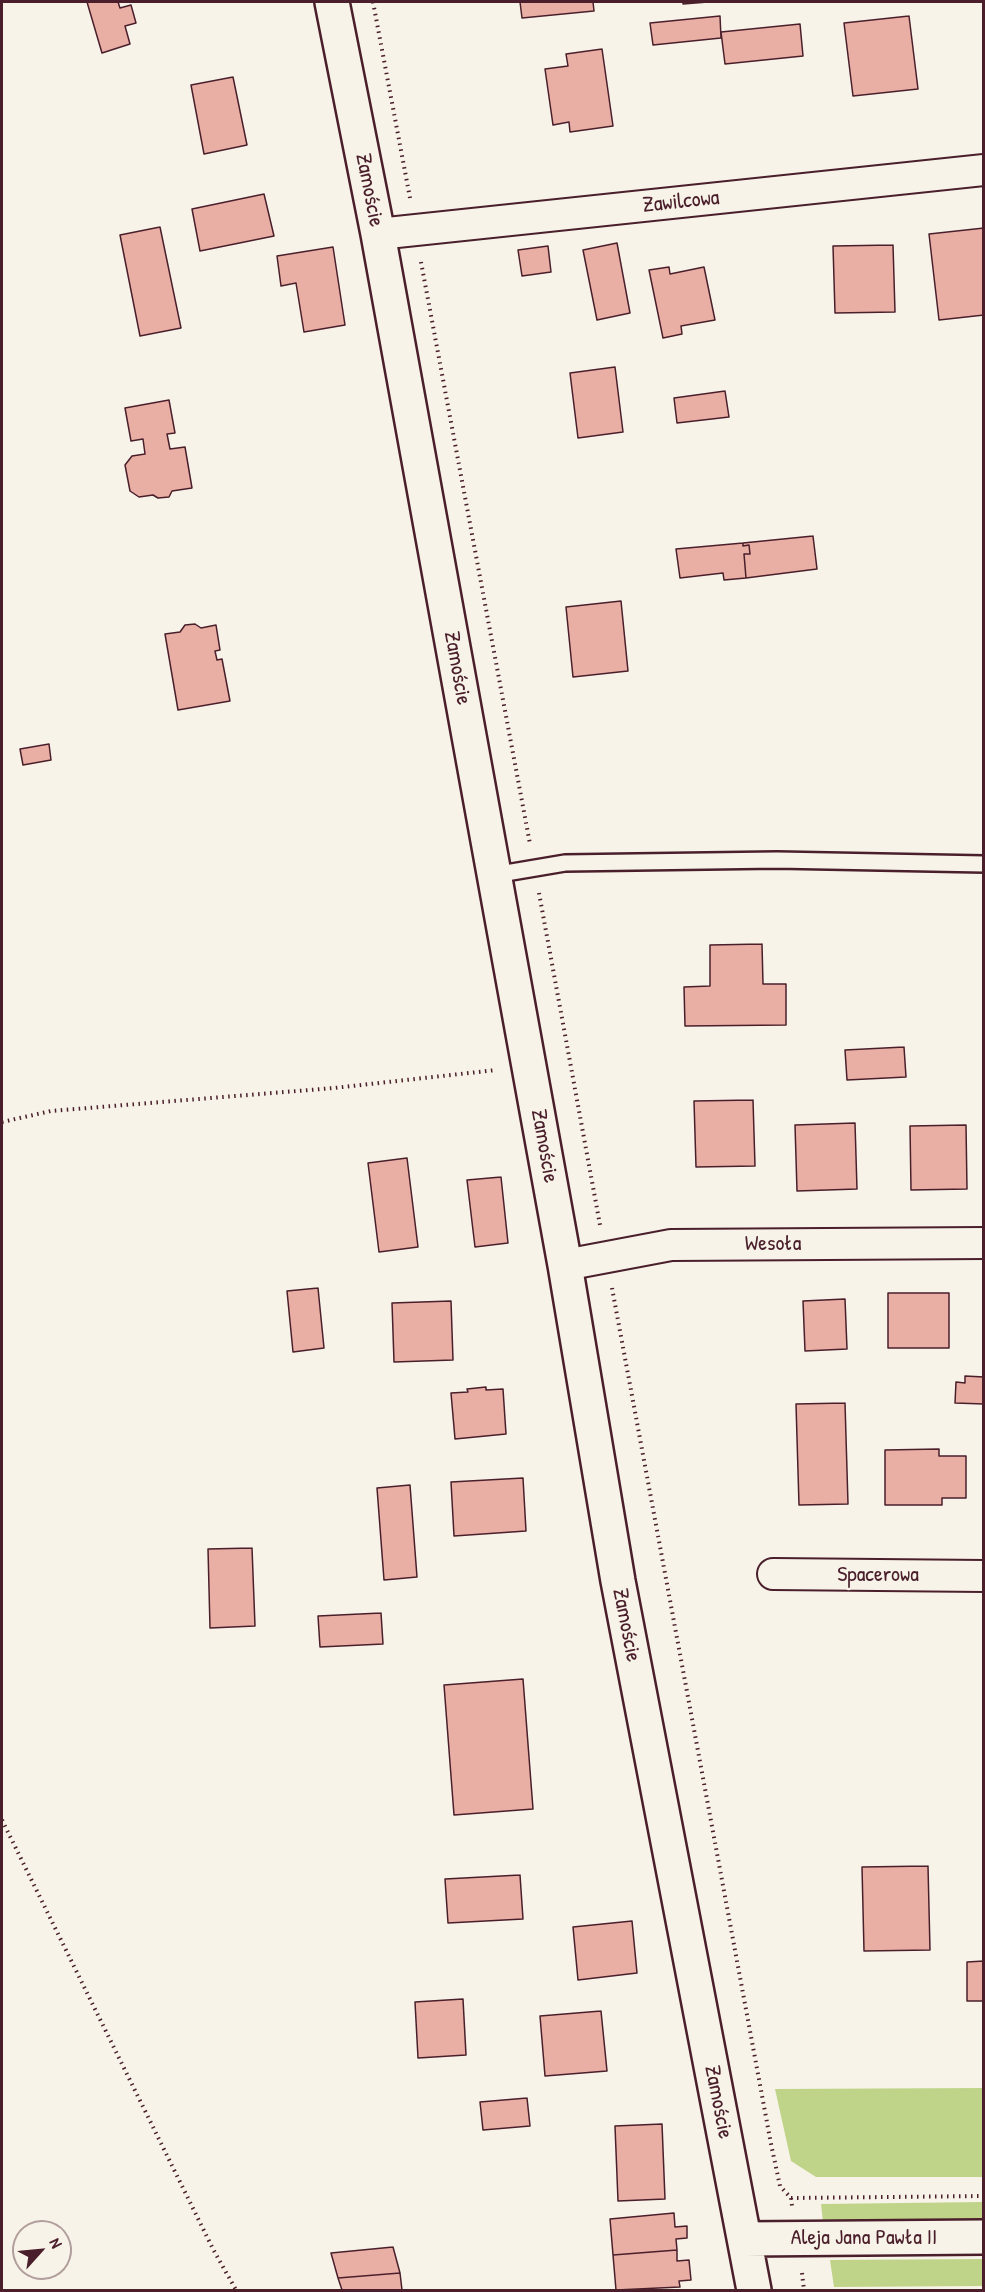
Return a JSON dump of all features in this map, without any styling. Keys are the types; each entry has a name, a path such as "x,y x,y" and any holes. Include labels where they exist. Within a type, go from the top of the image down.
{"street":[{"name":"Zamoście","path":"332,2 378,234 565,1265 618,1581 754,2290"},
{"name":"Zawilcowa","path":"378,234 984,170"},
{"name":"Wesoła","path":"565,1265 671,1245 984,1243"},
{"name":"Spacerowa","path":"773,1574 984,1576"},
{"name":"Aleja Jana Pawła II","path":"745,2239 984,2237"}],"lane":[{"path":"494,875 565,863 777,860 984,864"}],"path":[{"path":"373,2 410,202"},
{"path":"421,260 530,849"},
{"path":"537,884 600,1226"},
{"path":"2,1122 51,1111 334,1088 529,1067"},
{"path":"611,1285 780,2186 791,2198 984,2196"},
{"path":"2,1820 208,2238 236,2290"}],"green space":[{"path":"983,2088 983,2177 816,2177 791,2161 775,2089"},
{"path":"983,2202 983,2220 823,2222 821,2204"},
{"path":"983,2259 983,2286 834,2287 830,2260"}],"building":[{"path":"87,2 118,2 120,8 131,5 136,23 125,26 130,44 102,53"},
{"path":"520,2 593,2 594,11 522,18"},
{"path":"683,2 708,2 683,4"},
{"path":"720,16 721,38 653,45 650,23"},
{"path":"909,16 918,89 853,96 844,23"},
{"path":"800,24 803,56 725,64 721,32"},
{"path":"602,49 613,126 570,132 569,122 553,125 545,69 568,66 566,54"},
{"path":"233,77 247,145 204,154 191,85"},
{"path":"264,194 274,236 200,251 192,209"},
{"path":"160,227 181,328 140,336 120,235"},
{"path":"984,228 984,315 939,320 929,234"},
{"path":"617,243 630,313 597,320 583,250"},
{"path":"893,245 895,312 835,313 833,246"},
{"path":"548,246 551,272 522,276 518,250"},
{"path":"333,247 345,325 304,332 296,283 281,286 277,256"},
{"path":"669,267 670,274 704,267 715,320 681,326 682,334 663,338 649,270"},
{"path":"615,367 623,432 578,438 570,373"},
{"path":"725,391 729,417 677,423 674,398"},
{"path":"169,400 175,433 167,434 170,449 185,447 192,488 172,491 169,497 158,498 153,495 139,497 130,491 125,465 132,456 145,454 143,439 131,441 125,408"},
{"path":"813,536 817,569 746,578 744,554 750,554 749,545 743,546 743,543"},
{"path":"743,543 743,546 749,545 750,554 744,554 746,578 724,580 723,573 680,578 676,549"},
{"path":"621,601 628,671 573,677 566,607"},
{"path":"195,624 201,628 216,625 220,650 215,651 217,660 222,659 230,701 178,710 165,634 180,632 185,625"},
{"path":"49,744 51,760 23,765 20,749"},
{"path":"762,944 763,984 786,984 786,1025 685,1026 684,987 710,986 710,945"},
{"path":"904,1047 906,1077 847,1080 845,1050"},
{"path":"753,1100 755,1166 696,1167 694,1101"},
{"path":"855,1123 857,1189 797,1191 795,1125"},
{"path":"966,1125 967,1189 911,1190 910,1126"},
{"path":"407,1158 418,1247 379,1252 368,1163"},
{"path":"501,1177 508,1243 475,1247 467,1180"},
{"path":"318,1288 324,1348 293,1352 287,1291"},
{"path":"888,1293 949,1293 949,1348 888,1348"},
{"path":"845,1299 847,1349 805,1351 803,1301"},
{"path":"451,1301 453,1360 394,1362 392,1303"},
{"path":"965,1376 984,1377 984,1404 955,1403 956,1382 965,1383"},
{"path":"486,1387 486,1390 503,1389 506,1434 455,1439 451,1393 468,1392 467,1389"},
{"path":"845,1403 848,1504 799,1505 796,1404"},
{"path":"939,1449 939,1456 966,1456 966,1498 942,1498 942,1505 885,1505 885,1450"},
{"path":"523,1478 526,1531 454,1536 451,1482"},
{"path":"410,1485 417,1577 384,1580 377,1488"},
{"path":"252,1548 255,1626 210,1628 208,1549"},
{"path":"381,1613 383,1644 320,1647 318,1616"},
{"path":"523,1679 533,1809 454,1815 444,1685"},
{"path":"928,1866 930,1950 864,1951 862,1867"},
{"path":"520,1875 523,1919 448,1923 445,1879"},
{"path":"632,1921 637,1973 578,1980 573,1927"},
{"path":"984,1961 984,2001 967,2001 967,1962"},
{"path":"463,1999 466,2055 418,2058 415,2002"},
{"path":"601,2011 607,2071 545,2076 540,2016"},
{"path":"527,2098 530,2126 483,2130 480,2102"},
{"path":"662,2124 665,2199 618,2201 615,2126"},
{"path":"674,2213 675,2227 687,2226 687,2238 676,2239 677,2250 613,2255 610,2219"},
{"path":"393,2247 400,2273 338,2278 331,2253"},
{"path":"677,2250 677,2261 689,2260 691,2280 679,2281 680,2287 616,2290 613,2255"},
{"path":"400,2273 402,2290 342,2290 338,2278"}]}
